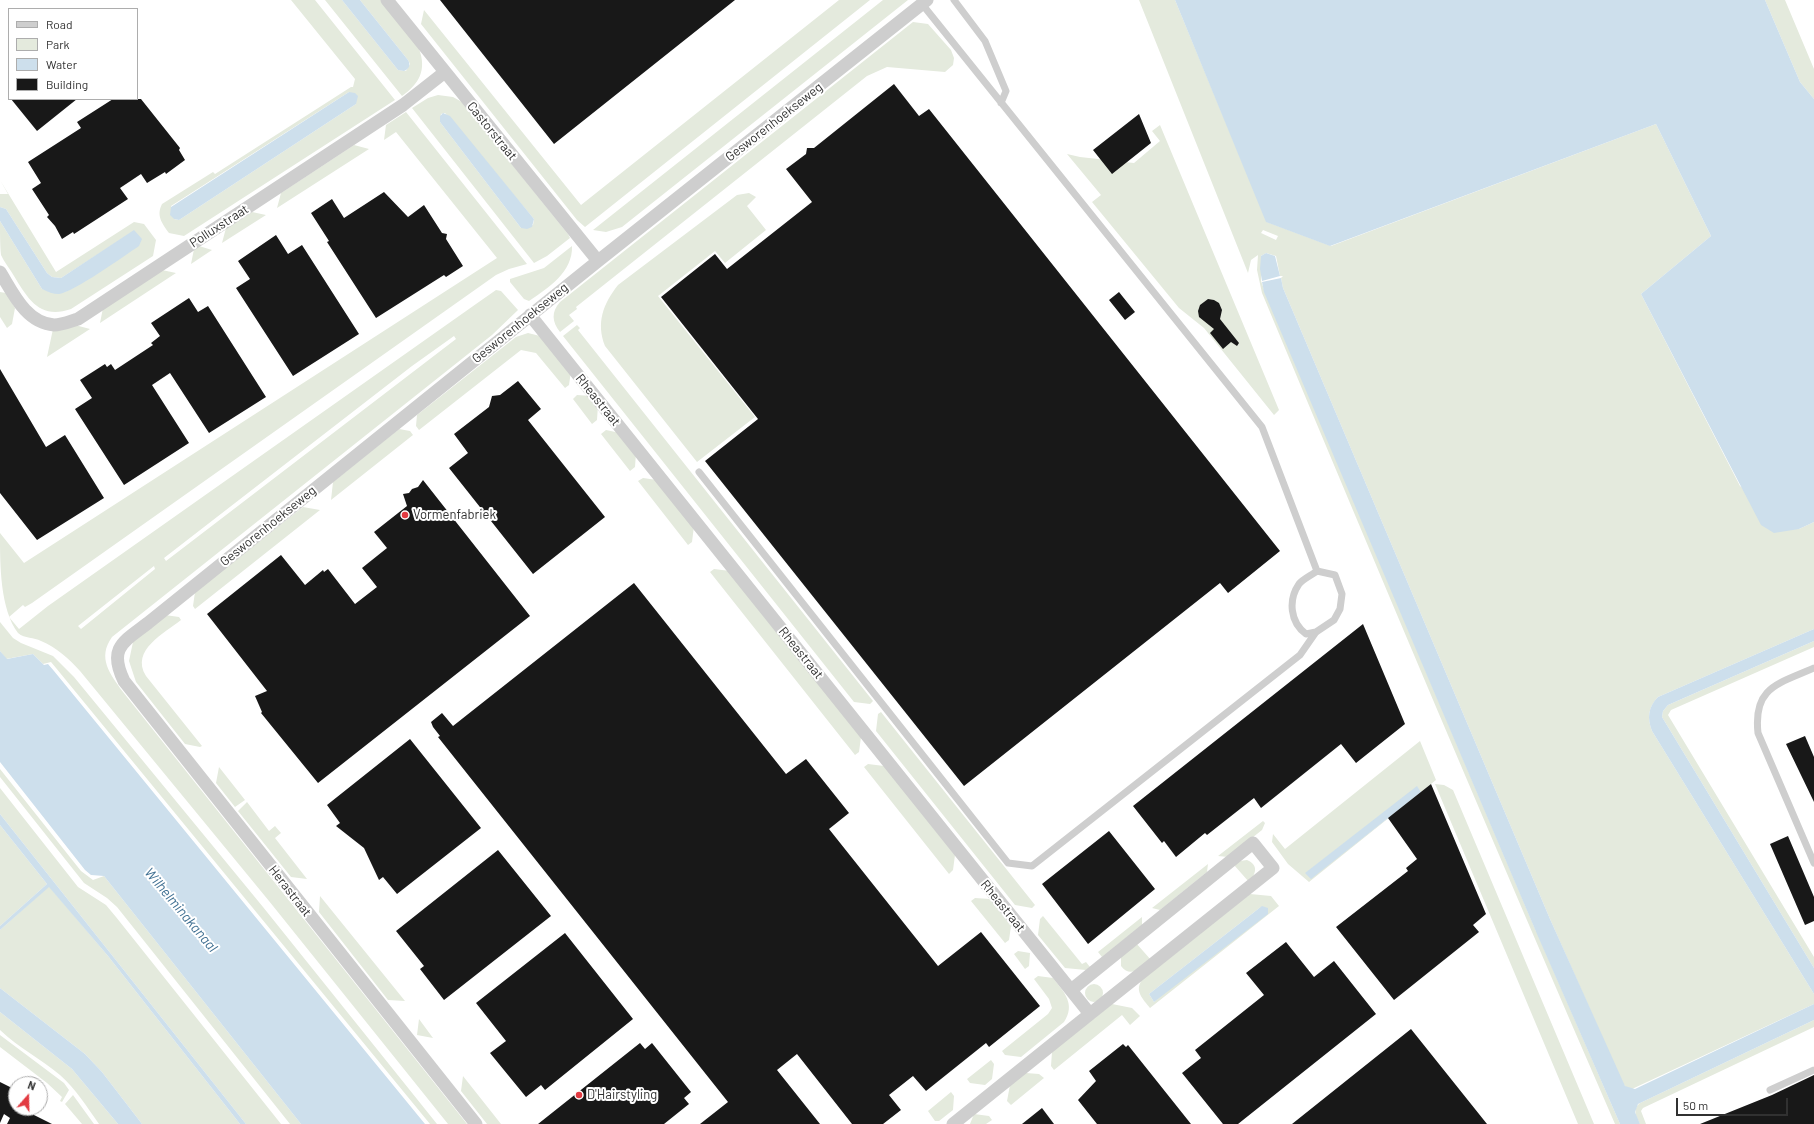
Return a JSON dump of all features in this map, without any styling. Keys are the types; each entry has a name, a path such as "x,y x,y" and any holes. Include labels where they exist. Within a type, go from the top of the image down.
{"street":[{"name":"Castorstraat","path":"387,0 598,261"},
{"name":"Gesworenhoekseweg","path":"118,652 125,641 530,315 925,2"},
{"name":"Polluxstraat","path":"0,272 18,302 29,315 41,322 55,325 78,319 403,105 445,72"},
{"name":"Rheastraat","path":"530,315 1090,1014"},
{"name":"Herastraat","path":"118,652 116,666 124,681 476,1124"},
{"path":"953,1124 1273,868 1253,843 1071,990"}],"lane":[{"path":"954,0 985,41 1006,91 1002,103"},
{"path":"925,2 1002,103 1262,427 1317,571"},
{"path":"699,472 1008,863 1032,866 1300,655 1316,632 1334,620 1340,609 1342,594 1335,575 1317,571 1299,583 1291,607 1298,628 1306,634 1316,632"},
{"path":"1814,668 1774,686 1760,701 1756,716 1758,733 1814,863"},
{"path":"1770,1090 1814,1070"}],"green space":[{"path":"291,0 315,0 395,100 184,236 169,233 162,223 160,216 160,208 162,204 213,172 215,174 353,87 355,79","holes":["349,92 356,104 179,220 174,219 171,206"]},
{"path":"325,0 342,0 398,70 406,71 410,64 408,60 360,0 381,0 419,49 422,70 413,87 402,96"},
{"path":"839,0 870,0 585,227 577,220 421,24 424,10 581,205"},
{"path":"883,0 908,0 622,227 606,232 593,230"},
{"path":"1139,0 1175,0 1267,222 1331,246 1656,124 1711,236 1641,294 1740,486 1799,529 1814,522 1814,629 1658,697 1650,709 1649,721 1652,731 1814,994 1814,1004 1632,1089 1627,1088 1623,1084 1550,919 1283,288 1281,278 1283,276 1280,276 1276,256 1266,253 1261,256 1261,281 1265,292 1536,931 1540,933 1538,935 1620,1124 1615,1124 1570,1020 1262,293 1257,270 1258,255 1251,260 1248,273","holes":["1263,230 1278,236 1276,240 1261,233"]},
{"path":"1765,0 1785,0 1814,69 1814,99 1800,82"},
{"path":"913,22 928,24 951,50 954,58 953,65 945,72 887,67 867,76 576,307 577,309 569,315 574,321 560,332 554,321 554,313 560,302"},
{"path":"438,95 453,97 462,102 570,238 547,256 534,263 412,108 428,98","holes":["445,113 534,219 533,225 521,228 440,122 441,114"]},
{"path":"406,112 527,264 509,269 496,275 32,603 25,607 23,605 9,617 2,586 0,533 24,563 497,258 396,132 384,140 386,125"},
{"path":"1160,125 1279,410 1274,415 1204,328 1179,308 1092,202 1101,195 1067,154 1080,157 1134,163 1160,141 1152,131"},
{"path":"354,145 369,149 277,208 281,193"},
{"path":"0,180 56,272 134,222 144,224 156,240 153,256 71,309 60,312 51,312 43,309 36,305 24,292 2,258 0,221 42,289 65,292 90,278 134,231 61,278 52,277 47,273 6,209 0,207 0,194 8,194"},
{"path":"749,193 756,197 747,206 766,230 725,263 715,251 658,296 755,417 697,462 605,346 601,329 602,314 608,299 618,285 737,195"},
{"path":"252,212 266,215 222,243 226,228"},
{"path":"199,246 212,250 191,264 194,249"},
{"path":"572,246 571,255 564,271 544,291 529,301 524,299 510,282 510,279 544,268"},
{"path":"162,270 176,273 100,323 103,308"},
{"path":"496,290 501,291 518,310 492,335 112,637 108,645 105,659 110,672 123,692 467,1124 448,1124 269,901 80,671 57,650 38,640 18,633 10,618 19,629 48,606 476,304","holes":["454,336 456,339 166,561 164,558 412,366","154,566 155,569 81,629 78,626"]},
{"path":"0,292 6,293 15,308 12,324 7,328 0,317"},
{"path":"75,325 90,329 47,357 53,329"},
{"path":"577,325 580,328 578,330 873,701 870,704 854,702 563,336"},
{"path":"528,333 540,336 571,371 569,385 565,388 536,353 521,350 419,430 416,426 417,415 516,337"},
{"path":"577,395 591,396 598,405 597,420 592,424 573,399"},
{"path":"399,429 410,431 413,435 331,500 333,482"},
{"path":"606,430 620,433 636,453 635,467 630,471 601,434"},
{"path":"643,478 657,480 694,526 692,542 688,545 638,481"},
{"path":"303,507 320,510 195,609 193,606 195,592"},
{"path":"714,569 730,571 861,737 859,752 855,755 710,572"},
{"path":"165,615 179,617 181,620 152,643 146,650 142,658 142,667 146,676 202,746 200,747 185,744 136,682 129,661 133,642"},
{"path":"0,622 13,638 21,643 53,656 74,677 263,907 437,1124 430,1124 51,662 43,664 33,654 6,659 0,651"},
{"path":"1814,641 1814,647 1671,710 1668,715 1814,957 1814,968 1662,717 1663,711 1668,705"},
{"path":"881,712 1035,905 1032,908 1015,905 876,731 878,714"},
{"path":"1420,741 1436,780 1309,882 1288,864 1272,842 1273,834 1285,849","holes":["1417,787 1421,792 1311,878 1306,873"]},
{"path":"868,764 884,766 955,855 953,870 949,874 864,767"},
{"path":"219,767 245,800 235,807 216,783"},
{"path":"0,769 81,871 93,880 104,876 301,1124 290,1124 117,907 107,898 84,883 0,777"},
{"path":"1435,784 1444,785 1453,790 1594,1124 1578,1124"},
{"path":"0,788 78,887 106,905 281,1124 246,1124 0,814"},
{"path":"247,802 269,831 275,826 281,833 275,838 307,879 291,877 238,811"},
{"path":"1263,821 1265,823 1262,830 1228,857 1218,856"},
{"path":"0,825 47,884 0,926"},
{"path":"1247,860 1255,867 1255,873 1249,882 1234,865 1240,861"},
{"path":"1208,864 1207,872 1160,910 1152,908"},
{"path":"49,886 108,956 240,1124 142,1124 102,1072 85,1054 0,988 0,930"},
{"path":"1250,894 1271,896 1279,906 1150,1008 1140,995 1139,988 1142,980","holes":["1262,906 1154,1002 1149,994"]},
{"path":"320,896 405,1001 388,1000 319,912"},
{"path":"975,898 990,899 1011,926 1009,940 1005,943 971,901"},
{"path":"1043,916 1082,964 1086,962 1090,967 1086,970 1065,968 1038,935 1040,919"},
{"path":"1142,917 1142,925 1102,957 1098,952"},
{"path":"1136,943 1151,960 1140,968 1132,972 1128,972 1121,966 1121,957"},
{"path":"1018,951 1030,953 1029,966 1025,969 1014,954"},
{"path":"1038,976 1053,978 1061,988 1069,1004 1067,1016 1064,1022 1021,1057 1005,1055 1002,1051 1048,1014 1052,1008 1049,999 1034,979"},
{"path":"1094,984 1100,987 1103,993 1100,999 1094,1002 1088,999 1085,993 1088,987"},
{"path":"1112,1004 1132,1008 1140,1016 1130,1025 1122,1015 1054,1070 1051,1066 1052,1052"},
{"path":"0,1012 72,1069 118,1124 99,1124 81,1098 66,1080 0,1030"},
{"path":"419,1019 433,1038 417,1035"},
{"path":"1814,1020 1814,1027 1643,1108 1641,1111 1646,1124 1640,1124 1635,1110 1640,1103"},
{"path":"0,1035 64,1083 69,1090 62,1102 60,1101 62,1097 48,1084 48,1076 38,1076 0,1047"},
{"path":"991,1060 994,1064 992,1079 985,1085 970,1083 967,1079"},
{"path":"1026,1073 1039,1074 1044,1078 1011,1105 1007,1101 1010,1085"},
{"path":"463,1076 501,1124 487,1124 461,1091"},
{"path":"951,1092 954,1096 953,1110 939,1121 935,1121 928,1111"},
{"path":"73,1095 94,1124 82,1124 65,1104"},
{"path":"974,1114 989,1116 992,1120 986,1124 970,1124"}],"water":[{"path":"342,0 360,0 408,60 409,67 407,69 404,71 398,70"},
{"path":"1175,0 1765,0 1800,82 1814,99 1814,522 1799,529 1774,533 1761,525 1641,294 1711,236 1656,124 1330,246 1266,222"},
{"path":"349,92 355,93 358,96 356,104 179,220 174,219 170,215 171,207"},
{"path":"443,113 450,116 534,219 532,227 527,229 521,228 440,122 440,116"},
{"path":"0,207 6,209 47,273 52,277 61,278 134,230 142,239 139,246 87,281 59,294 48,292 42,289 0,221"},
{"path":"1266,253 1275,256 1280,276 1262,281 1260,269 1261,256"},
{"path":"1281,278 1283,288 1550,919 1625,1086 1635,1089 1814,1004 1814,1020 1638,1104 1635,1112 1640,1124 1620,1124 1537,934 1264,292 1262,282"},
{"path":"1814,629 1814,641 1668,705 1663,711 1662,717 1814,968 1814,994 1652,731 1649,722 1649,713 1652,705 1658,697"},
{"name":"Wilhelminakanaal","path":"0,651 7,659 33,654 44,665 48,664 425,1124 301,1124 104,876 91,875 85,870 0,762"},
{"path":"1417,786 1421,792 1311,879 1305,873"},
{"path":"0,814 246,1124 240,1124 108,956 49,887 0,930 0,926 47,884 0,825"},
{"path":"1262,906 1268,908 1268,914 1154,1002 1149,994"},
{"path":"0,988 85,1054 102,1072 142,1124 118,1124 72,1069 0,1012"}],"building":[{"path":"440,0 735,0 554,144"},
{"path":"894,84 919,116 929,109 1280,551 1228,593 1220,583 964,786 705,461 758,419 661,297 715,254 727,269 812,202 786,169 806,154 807,148 814,148"},
{"path":"141,99 180,148 179,150 185,160 166,174 165,172 147,183 141,174 120,188 128,199 74,234 73,232 62,239 55,226 47,217 49,215 32,189 41,183 28,162 81,128 77,122 111,100"},
{"path":"12,100 76,100 37,131"},
{"path":"1139,114 1151,143 1112,174 1093,150"},
{"path":"384,192 408,217 424,205 442,233 447,234 446,239 463,266 446,277 444,275 376,318 327,242 329,241 311,213 332,199 344,218"},
{"path":"276,235 288,254 302,245 359,334 293,376 236,288 250,279 238,261"},
{"path":"1119,292 1135,312 1125,320 1109,300"},
{"path":"189,298 198,312 208,306 266,397 209,433 170,373 152,385 189,443 124,485 75,409 92,398 80,380 105,364 107,367 111,364 115,370 153,345 151,343 160,336 151,323"},
{"path":"1208,299 1219,303 1222,310 1220,319 1239,343 1237,346 1231,342 1223,349 1210,333 1214,329 1199,317 1198,311 1200,305"},
{"path":"0,369 46,447 65,435 104,498 37,540 0,493"},
{"path":"518,381 541,409 528,420 605,517 533,574 449,468 468,453 454,434 489,407 492,396 500,395"},
{"path":"423,480 530,616 318,783 261,713 262,712 255,696 267,691 207,614 281,555 305,585 323,570 324,572 328,569 355,604 377,587 362,568 387,548 374,532 407,506 403,494 409,493 412,489 418,487"},
{"path":"634,583 786,774 806,759 849,813 829,829 938,966 981,932 1040,1006 989,1047 986,1043 926,1091 913,1076 889,1095 901,1110 883,1124 852,1124 797,1054 777,1070 820,1124 700,1124 728,1102 438,737 440,736 433,727 431,722 442,713 453,726"},
{"path":"1363,624 1405,724 1356,763 1341,744 1261,808 1254,798 1207,835 1205,833 1176,857 1164,841 1162,843 1133,806"},
{"path":"1805,736 1814,757 1814,802 1786,744"},
{"path":"410,739 481,828 397,894 383,877 379,880 364,848 336,826 340,823 327,805"},
{"path":"1431,784 1486,914 1473,925 1479,932 1394,1000 1336,927 1408,871 1406,868 1417,859 1388,818"},
{"path":"1109,831 1155,889 1088,944 1042,884"},
{"path":"1788,836 1814,897 1814,921 1805,925 1770,844"},
{"path":"498,850 551,916 444,1000 420,969 424,966 396,931"},
{"path":"565,933 633,1019 545,1090 541,1085 526,1097 490,1053 506,1041 476,1003"},
{"path":"1286,942 1314,977 1334,961 1376,1014 1238,1124 1223,1124 1182,1073 1201,1058 1195,1050 1264,995 1246,973"},
{"path":"1411,1029 1487,1124 1292,1124"},
{"path":"640,1043 645,1049 652,1043 691,1092 684,1098 689,1104 664,1124 538,1124"},
{"path":"1123,1044 1126,1047 1128,1045 1191,1124 1097,1124 1078,1100 1096,1081 1089,1071"},
{"path":"1814,1075 1814,1124 1700,1124 1772,1095"},
{"path":"0,1082 8,1086 8,1116 36,1116 52,1124 7,1124 10,1118 4,1114 0,1123"},
{"path":"1042,1108 1054,1124 1022,1124"}],"place":[{"name":"Vormenfabriek","path":"405,515"},
{"name":"D'Hairstyling","path":"579,1095"}]}
